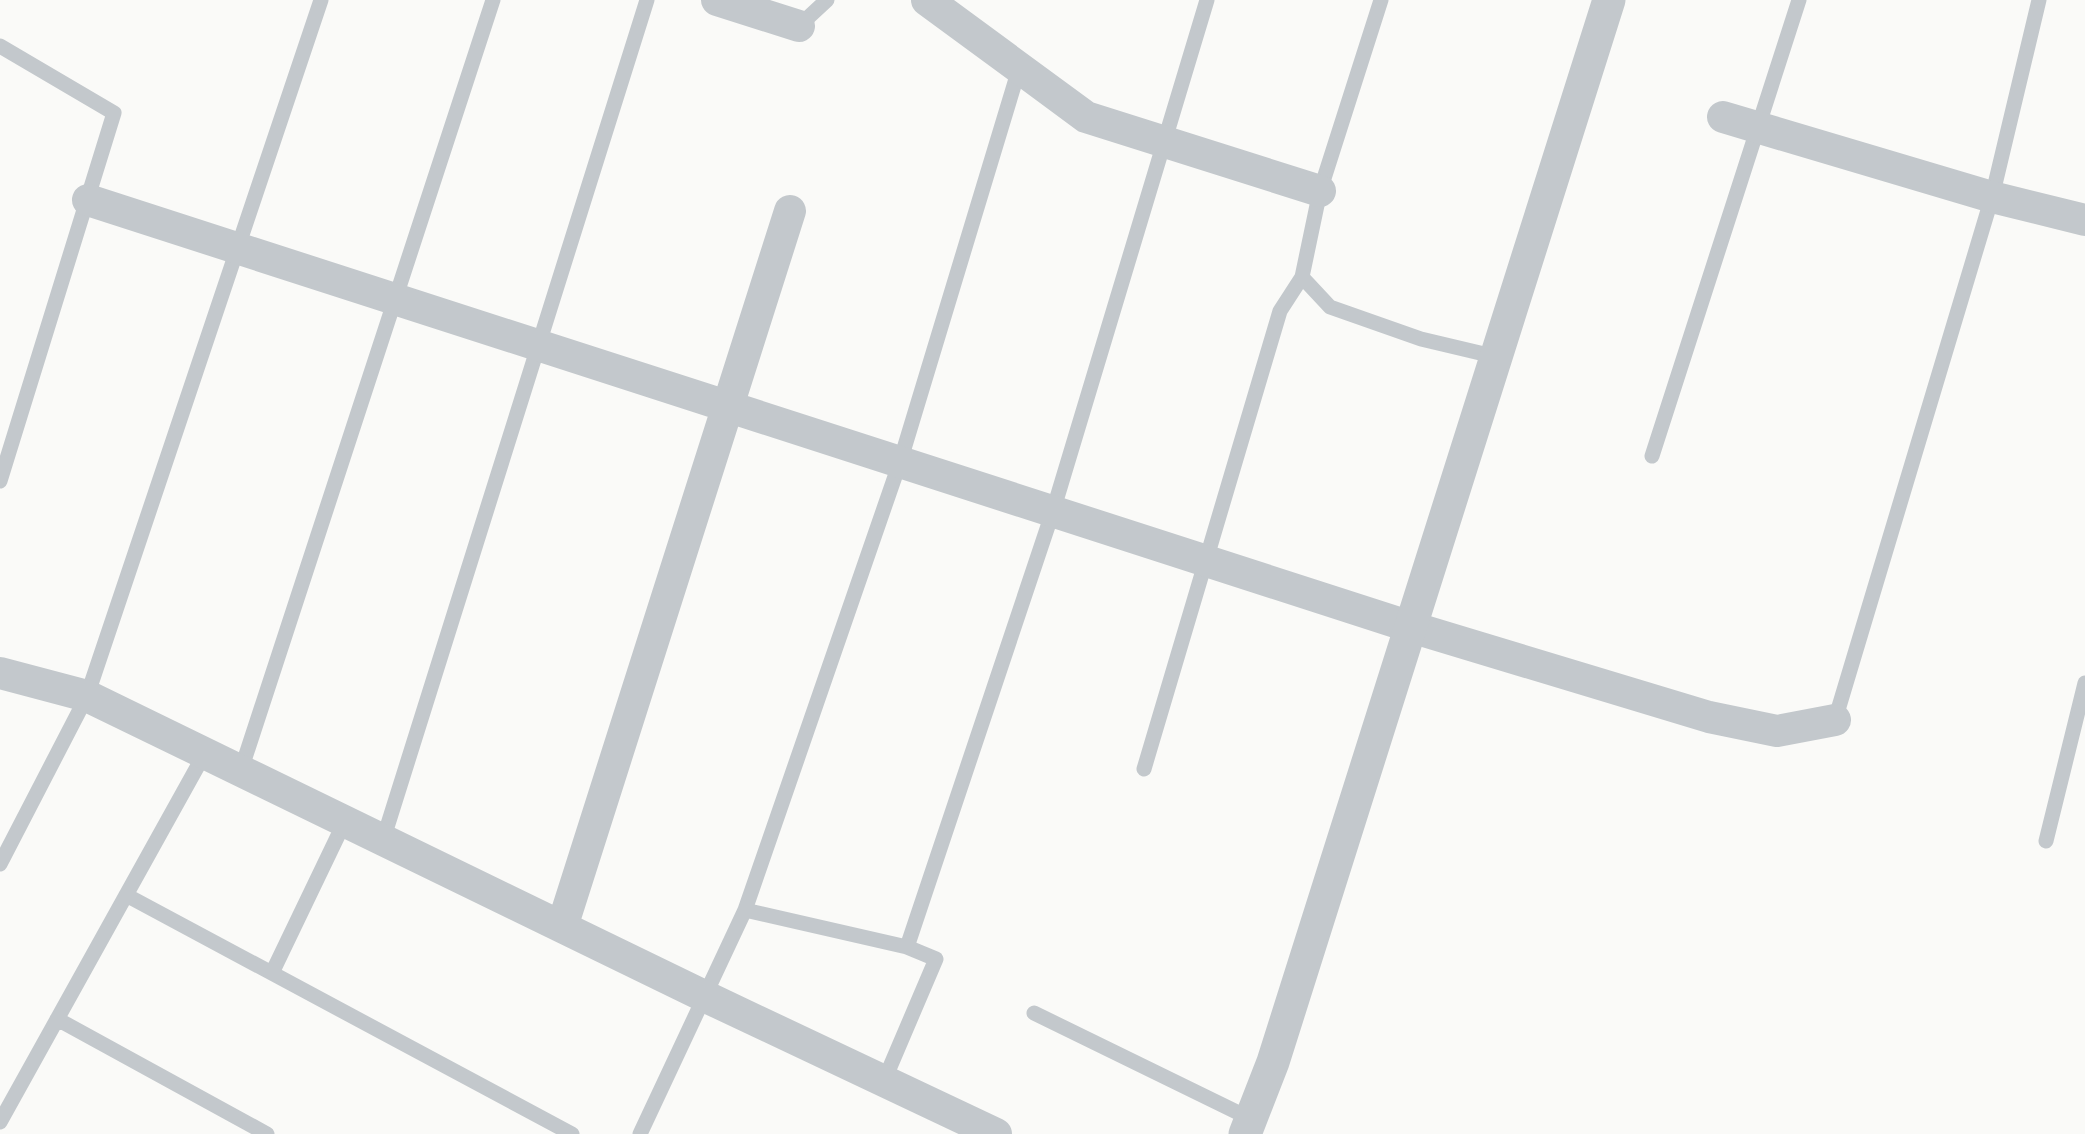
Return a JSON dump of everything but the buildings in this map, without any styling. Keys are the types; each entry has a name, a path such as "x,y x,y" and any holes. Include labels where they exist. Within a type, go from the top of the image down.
{"street":[{"path":"717,0 799,26"},
{"path":"927,0 1086,117 1320,191"},
{"path":"1248,1126 1273,1062 1609,0"},
{"path":"1723,117 1992,197 2085,220"},
{"path":"88,200 1411,627 1709,717 1778,731 1835,720"},
{"path":"562,927 790,212"},
{"path":"0,673 87,696 704,996 996,1134"}],"lane":[{"path":"0,864 87,696 321,0"},
{"path":"241,770 493,0"},
{"path":"383,840 648,0"},
{"path":"799,26 827,0"},
{"path":"907,948 1053,511 1207,0"},
{"path":"1144,769 1280,310 1302,277 1320,191 1381,0"},
{"path":"1652,456 1799,0"},
{"path":"1835,720 1992,197 2039,0"},
{"path":"0,46 114,113 0,481"},
{"path":"644,1133 704,996 745,910 900,462 1019,69"},
{"path":"1302,277 1330,307 1421,339 1497,357"},
{"path":"2046,841 2085,683"},
{"path":"0,1122 205,753"},
{"path":"272,973 345,821"},
{"path":"126,895 572,1134"},
{"path":"745,910 907,948 936,959 884,1081"},
{"path":"1034,1013 1248,1126"},
{"path":"57,1018 267,1134"}]}
